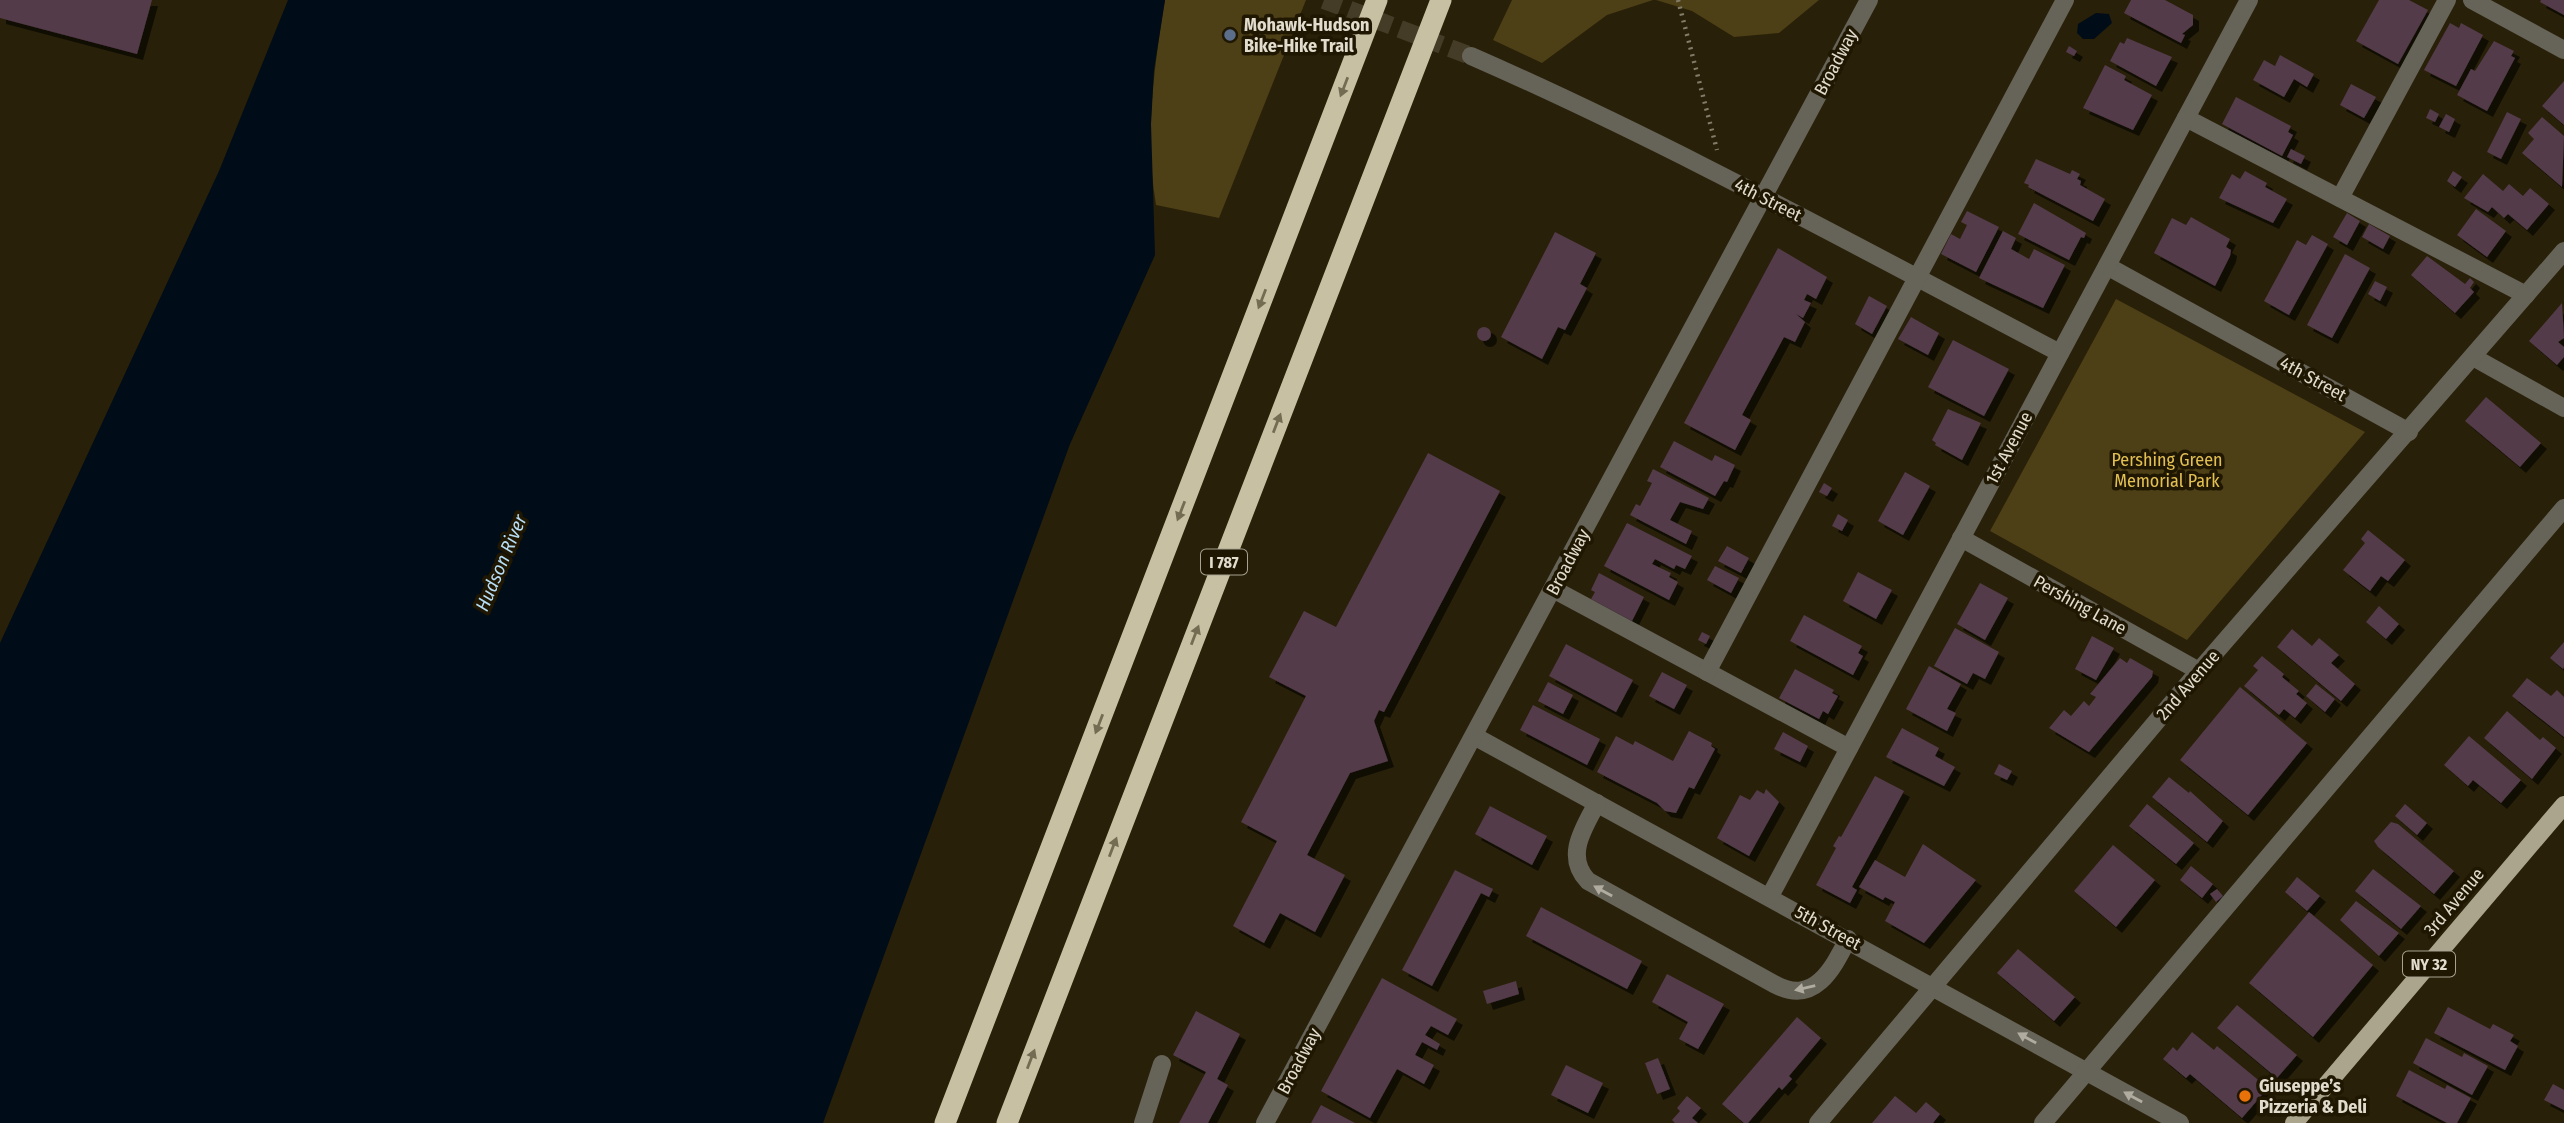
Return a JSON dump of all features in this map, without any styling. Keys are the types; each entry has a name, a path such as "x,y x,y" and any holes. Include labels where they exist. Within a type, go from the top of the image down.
{"highway":[{"path":"945,1123 1377,0"},
{"name":"I 787","path":"1007,1123 1441,0"}],"main road":[{"name":"3rd Avenue","path":"2294,1123 2564,805"}],"street":[{"name":"Broadway","path":"1265,1123 1869,0"},
{"path":"1707,672 2065,0"},
{"name":"1st Avenue","path":"1770,896 2249,0"},
{"path":"2340,198 2447,0"},
{"path":"2472,0 2564,50"},
{"name":"4th Street","path":"1471,56 1553,92 1764,197 2060,353"},
{"path":"2186,118 2526,295"},
{"name":"2nd Avenue","path":"1818,1123 2199,671 2564,251"},
{"name":"4th Street","path":"2107,266 2409,432"},
{"path":"2473,357 2564,408"},
{"path":"2043,1123 2564,508"},
{"name":"Pershing Lane","path":"1961,538 2199,671"},
{"path":"1553,589 1849,748"},
{"name":"5th Street","path":"1474,736 1849,939 2180,1123"},
{"path":"1597,803 1581,832 1576,849 1579,867 1588,881 1776,985 1799,990 1816,986 1829,974 1849,939"},
{"path":"1143,1123 1162,1064"}],"path":[{"path":"1678,0 1717,147 1713,172"}],"green space":[{"path":"1165,0 1306,0 1219,218 1156,205 1152,179 1152,102"},
{"path":"1512,0 1653,0 1607,15 1542,63 1493,40"},
{"path":"1656,0 1819,0 1779,33 1734,37 1692,11"},
{"name":"Pershing Green Memorial Park","path":"2116,299 2365,432 2187,640 1990,531"}],"water":[{"name":"Hudson River","path":"288,0 1165,0 1154,70 1151,124 1155,255 1070,444 823,1123 0,1123 0,643 219,171"},
{"path":"2096,13 2109,14 2112,23 2094,39 2083,39 2077,33 2078,24"}],"building":[{"path":"0,0 152,0 137,54 0,18"},
{"path":"2131,0 2165,0 2193,15 2193,25 2182,34 2185,35 2181,43 2124,13"},
{"path":"2379,0 2409,0 2428,10 2398,64 2356,41"},
{"path":"2564,0 2564,15 2540,2"},
{"path":"2450,23 2459,28 2461,23 2483,35 2456,86 2424,70"},
{"path":"2127,38 2172,57 2156,86 2110,61 2120,42 2124,44"},
{"path":"2494,41 2514,51 2511,56 2515,58 2487,111 2457,95 2471,69 2475,71"},
{"path":"2069,46 2077,51 2074,56 2066,52"},
{"path":"2280,55 2314,74 2307,87 2294,79 2284,97 2253,80 2264,60 2275,66"},
{"path":"2105,65 2126,76 2124,80 2152,95 2133,130 2083,108"},
{"path":"2564,81 2564,125 2542,106"},
{"path":"2351,84 2376,97 2364,118 2340,105"},
{"path":"2236,97 2291,126 2288,132 2293,135 2282,156 2222,124"},
{"path":"2430,109 2439,114 2435,122 2426,118"},
{"path":"2507,112 2521,119 2501,159 2487,152"},
{"path":"2446,114 2455,119 2449,132 2439,127"},
{"path":"2542,117 2564,136 2562,187 2522,153 2534,139 2528,133"},
{"path":"2291,149 2305,156 2301,164 2287,157"},
{"path":"2036,159 2070,174 2072,170 2080,174 2077,179 2081,181 2080,185 2105,199 2093,221 2024,183"},
{"path":"2245,171 2267,183 2265,187 2287,199 2273,223 2219,198 2232,174 2240,179"},
{"path":"2453,171 2462,177 2455,187 2447,181"},
{"path":"2483,174 2503,191 2509,184 2523,196 2530,188 2549,204 2527,230 2508,214 2504,218 2492,207 2488,212 2464,198"},
{"path":"2034,203 2086,233 2069,260 2018,234"},
{"path":"2476,209 2506,231 2487,257 2457,235"},
{"path":"1967,211 1999,227 1976,272 1941,254 1951,234 1960,239 1967,225 1961,222"},
{"path":"2347,213 2360,221 2347,245 2333,237"},
{"path":"2191,217 2230,239 2226,247 2231,250 2230,256 2215,286 2154,253 2172,218 2186,225"},
{"path":"2369,224 2390,236 2383,249 2362,237"},
{"path":"2003,231 2016,238 2011,249 2029,259 2034,249 2065,265 2043,308 1979,278"},
{"path":"1555,232 1596,253 1580,284 1587,288 1565,330 1558,327 1542,359 1501,337"},
{"path":"2312,235 2328,244 2289,315 2264,301 2297,240 2306,245"},
{"path":"1778,248 1827,277 1816,299 1807,294 1804,300 1811,303 1803,318 1796,314 1805,322 1795,342 1784,337 1742,415 1751,420 1735,450 1684,423"},
{"path":"2345,254 2370,268 2332,338 2307,325"},
{"path":"2427,256 2465,284 2470,278 2474,282 2470,288 2474,292 2455,313 2411,275"},
{"path":"2375,281 2387,287 2380,301 2368,294"},
{"path":"1869,296 1887,306 1872,334 1855,324"},
{"path":"2562,303 2564,338 2558,342 2564,347 2564,357 2557,365 2529,341"},
{"path":"1911,317 1939,333 1928,355 1898,339"},
{"path":"1484,327 1489,329 1489,339 1484,341 1479,339 1477,334 1479,329"},
{"path":"1953,340 2009,369 1984,416 1928,387"},
{"path":"2486,397 2541,443 2520,467 2465,421"},
{"path":"1948,409 1981,423 1962,460 1935,445 1932,440"},
{"path":"1674,441 1712,461 1715,455 1735,465 1727,482 1724,481 1715,496 1660,467"},
{"path":"1428,453 1500,491 1384,712 1379,710 1374,721 1388,761 1350,773 1307,855 1345,875 1315,932 1280,913 1264,943 1233,926 1277,841 1241,822 1306,696 1269,677 1304,611 1336,627"},
{"path":"1653,469 1709,498 1703,509 1680,502 1670,520 1692,531 1686,544 1630,515 1636,504 1640,506 1652,483 1647,481"},
{"path":"1905,472 1930,486 1903,535 1878,521"},
{"path":"1824,483 1832,488 1827,496 1819,492"},
{"path":"1838,514 1848,520 1842,531 1832,526"},
{"path":"1627,523 1692,556 1685,569 1676,565 1674,569 1655,559 1652,564 1671,573 1669,577 1678,582 1669,600 1604,566"},
{"path":"2368,530 2405,560 2388,581 2381,576 2370,591 2343,570 2365,543 2361,539"},
{"path":"1727,546 1749,558 1741,573 1718,561"},
{"path":"1715,566 1739,578 1731,593 1707,580"},
{"path":"1858,572 1892,590 1876,619 1843,601"},
{"path":"1599,573 1644,597 1632,621 1591,599 1595,592 1591,590"},
{"path":"1980,583 2008,598 1985,640 1957,624"},
{"path":"2379,606 2399,624 2386,639 2366,622"},
{"path":"1804,615 1862,646 1858,653 1863,656 1853,675 1790,641"},
{"path":"1955,628 1999,652 1985,679 1973,673 1967,684 1934,666"},
{"path":"2292,629 2312,646 2319,638 2339,655 2331,663 2355,684 2341,701 2277,647"},
{"path":"1702,632 1710,636 1706,644 1698,640"},
{"path":"2092,636 2114,648 2096,680 2075,669"},
{"path":"2564,642 2564,667 2563,669 2550,658"},
{"path":"1566,644 1633,680 1616,712 1549,676"},
{"path":"2262,656 2284,674 2282,677 2299,691 2296,694 2307,703 2295,718 2284,709 2279,715 2244,686 2258,670 2253,666"},
{"path":"2120,658 2127,663 2130,658 2153,671 2152,677 2089,752 2049,728 2064,710 2071,716 2084,701 2089,706 2096,697 2090,694"},
{"path":"1929,666 1961,684 1947,709 1956,713 1947,731 1906,709"},
{"path":"1795,669 1834,690 1832,693 1838,696 1828,714 1823,711 1819,719 1779,698"},
{"path":"1662,672 1687,685 1674,709 1649,696"},
{"path":"2527,678 2551,696 2557,690 2564,697 2564,737 2512,696"},
{"path":"1548,682 1573,695 1563,714 1538,701"},
{"path":"2316,684 2335,699 2325,712 2306,696"},
{"path":"2240,687 2307,743 2248,815 2180,760"},
{"path":"1533,705 1600,739 1587,765 1520,730"},
{"path":"2507,711 2540,740 2543,737 2556,748 2532,779 2484,738"},
{"path":"1902,728 1939,748 1935,756 1955,767 1944,786 1886,757"},
{"path":"1689,731 1712,743 1711,746 1715,749 1694,789 1689,787 1676,813 1665,811 1657,803 1597,772 1616,736 1633,745 1635,741 1673,761"},
{"path":"1783,732 1808,746 1800,762 1774,749"},
{"path":"2469,736 2521,780 2501,803 2473,780 2468,786 2444,765"},
{"path":"1999,764 2012,771 2007,780 1994,774"},
{"path":"1875,776 1904,791 1852,887 1857,890 1850,903 1816,885 1836,848 1833,846 1839,836 1841,837"},
{"path":"2169,777 2189,793 2190,791 2223,821 2207,842 2152,797"},
{"path":"1766,789 1779,802 1749,856 1717,838 1740,795 1750,800 1757,790 1764,794"},
{"path":"2147,804 2194,843 2176,864 2129,826"},
{"path":"2405,804 2427,823 2417,835 2395,816"},
{"path":"1490,806 1547,836 1532,865 1475,834"},
{"path":"2391,822 2398,824 2454,871 2434,894 2374,841"},
{"path":"1923,844 1976,880 1924,943 1885,921 1895,902 1885,897 1883,900 1859,887 1875,860 1905,877"},
{"path":"2113,845 2155,880 2116,927 2074,891"},
{"path":"2191,866 2213,884 2202,898 2180,880"},
{"path":"2373,869 2421,906 2401,929 2355,891"},
{"path":"1455,870 1493,889 1489,897 1481,893 1432,986 1402,970"},
{"path":"2297,877 2320,896 2307,911 2285,892"},
{"path":"2217,889 2223,896 2216,902 2210,894"},
{"path":"2356,901 2399,933 2379,956 2340,920"},
{"path":"1541,907 1642,961 1627,989 1526,936"},
{"path":"2309,912 2373,965 2313,1037 2249,983"},
{"path":"2018,949 2075,997 2054,1021 1997,973"},
{"path":"1667,974 1724,1004 1698,1049 1679,1039 1688,1022 1652,1002"},
{"path":"1382,978 1457,1019 1448,1035 1431,1026 1425,1035 1440,1044 1437,1050 1422,1042 1415,1055 1434,1065 1424,1084 1397,1069 1370,1118 1321,1091"},
{"path":"1516,981 1519,994 1487,1004 1483,991"},
{"path":"2237,1005 2297,1055 2277,1078 2217,1028"},
{"path":"2448,1007 2490,1029 2493,1024 2514,1035 2510,1041 2518,1046 2505,1070 2434,1033"},
{"path":"1196,1011 1240,1034 1217,1079 1228,1085 1208,1123 1179,1123 1206,1072 1173,1055"},
{"path":"1797,1017 1821,1038 1789,1076 1792,1079 1782,1090 1779,1087 1748,1123 1744,1123 1722,1104"},
{"path":"2192,1032 2214,1050 2217,1046 2268,1088 2242,1118 2190,1074 2186,1078 2163,1059 2173,1047 2177,1051"},
{"path":"2426,1038 2462,1057 2464,1053 2488,1066 2472,1095 2413,1063"},
{"path":"1658,1058 1670,1089 1657,1094 1645,1063"},
{"path":"1566,1065 1603,1083 1588,1113 1551,1095"},
{"path":"2409,1070 2445,1089 2447,1085 2471,1098 2457,1123 2447,1123 2396,1096"},
{"path":"2553,1084 2564,1090 2564,1110 2544,1100"},
{"path":"1687,1096 1701,1108 1692,1118 1698,1123 1675,1123 1672,1120 1680,1111 1677,1108"},
{"path":"1895,1096 1916,1113 1926,1102 1940,1114 1933,1123 1872,1123"},
{"path":"1321,1105 1355,1123 1311,1123"}],"tunnel":[{"path":"1324,0 1471,56"}],"place":[{"name":"Mohawk-Hudson Bike-Hike Trail","path":"1230,35"},
{"name":"Giuseppe’s Pizzeria & Deli","path":"2245,1096"}]}
